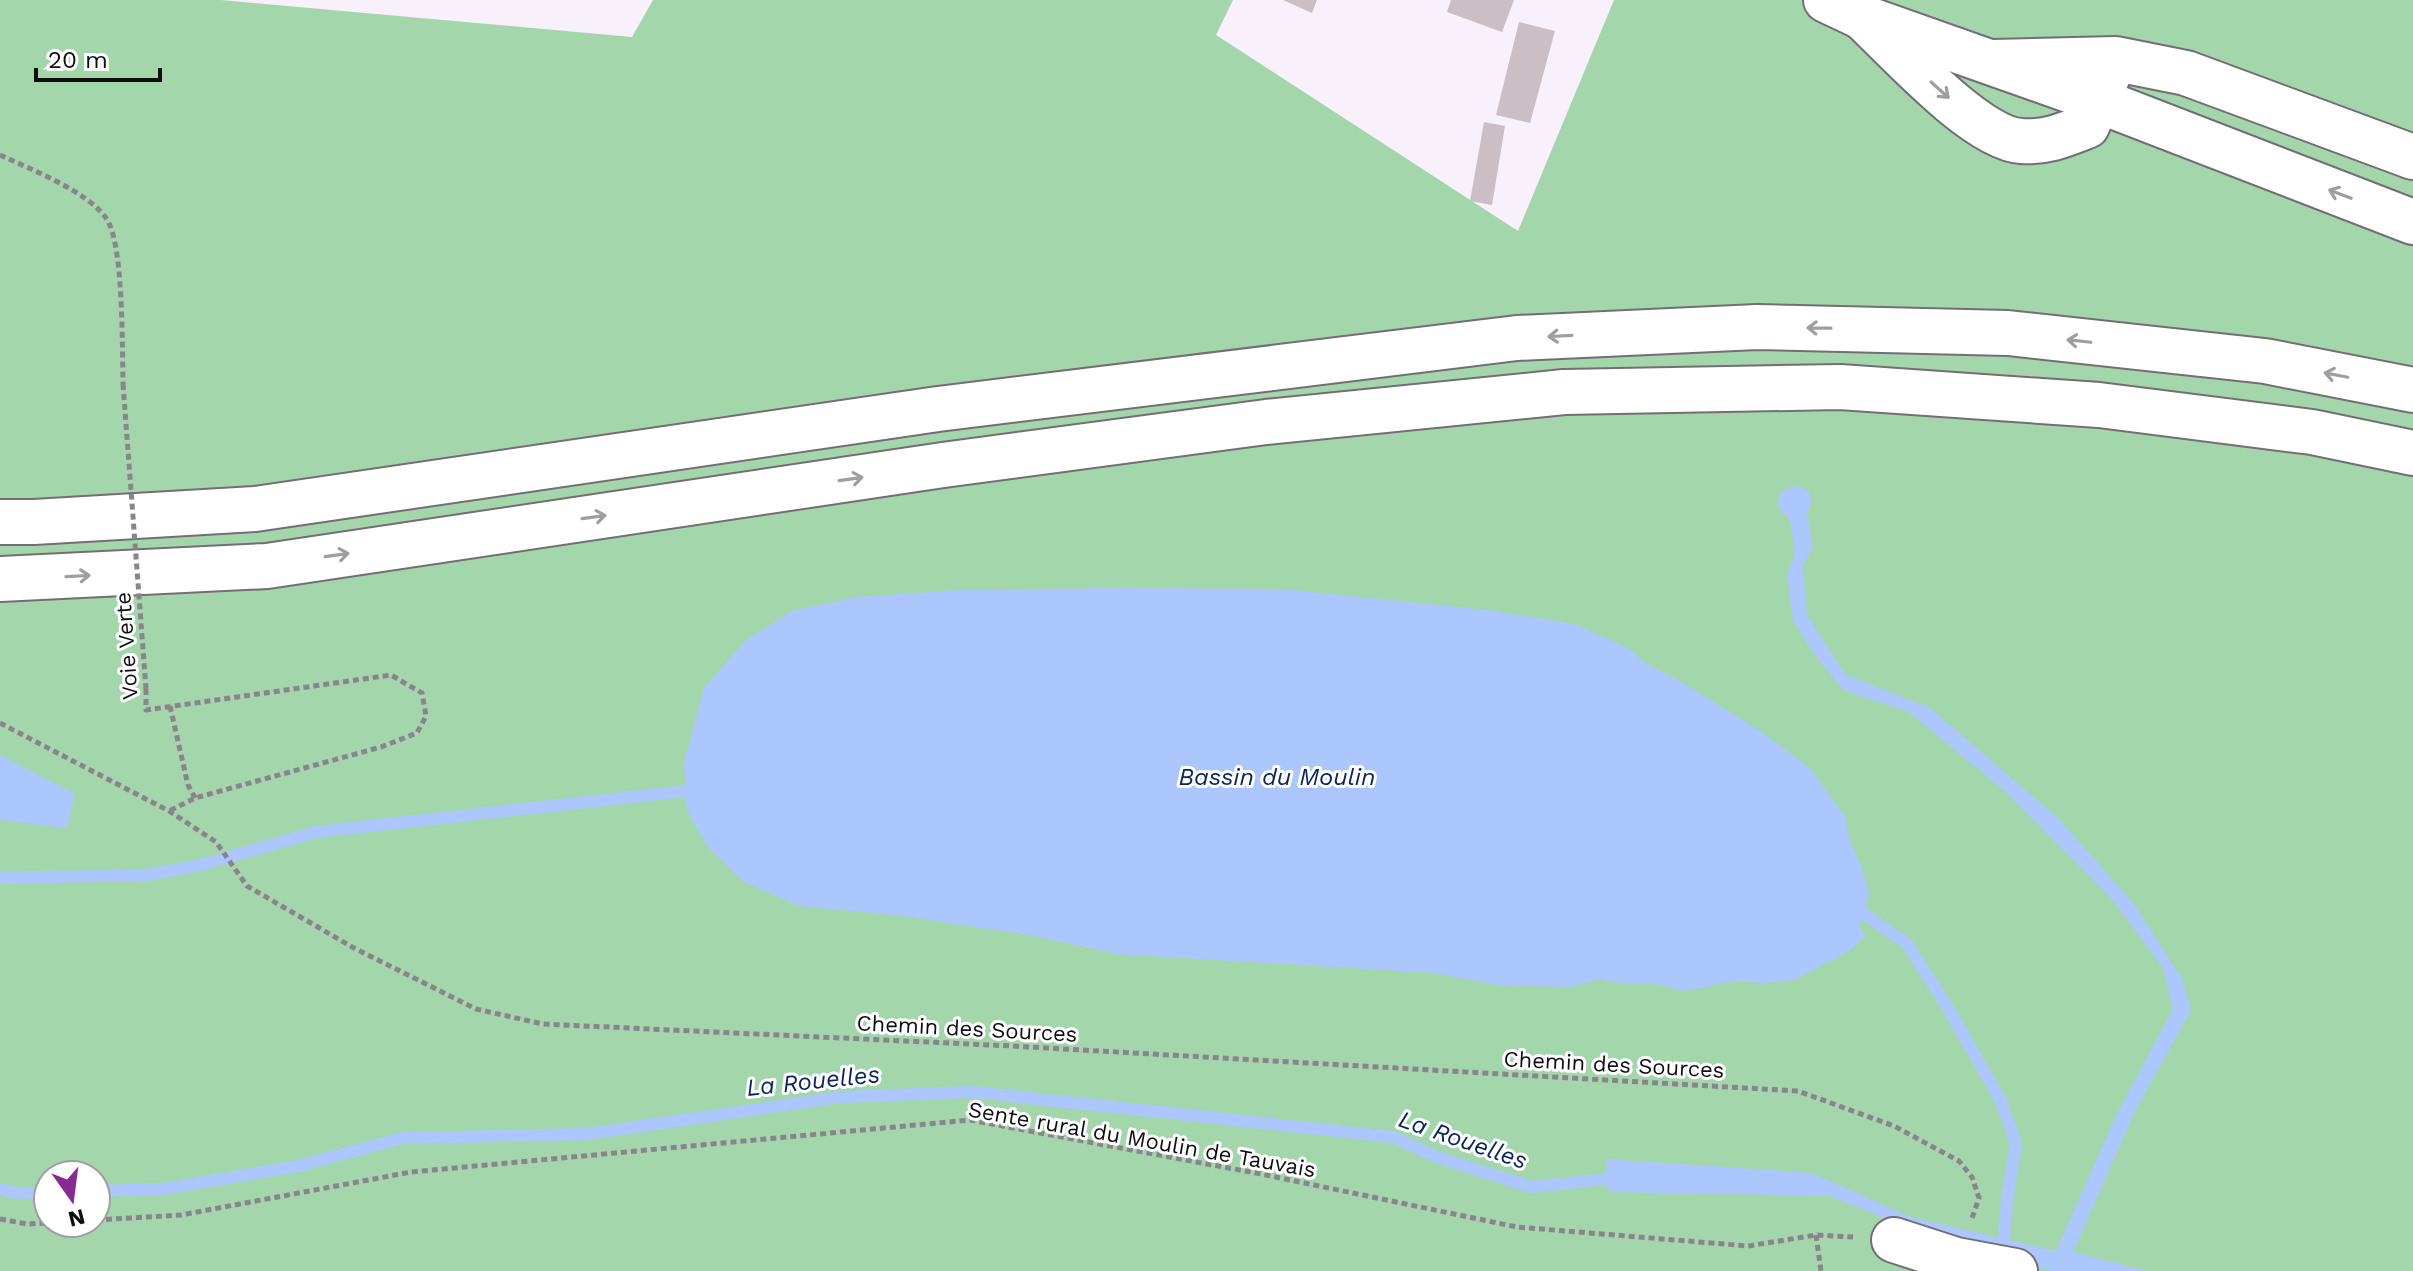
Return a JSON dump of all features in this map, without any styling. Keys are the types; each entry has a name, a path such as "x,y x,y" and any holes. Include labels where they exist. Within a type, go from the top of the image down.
{"main road":[{"path":"1844,9 2097,100 2413,222"},
{"path":"1844,9 1987,130 2018,141 2050,141 2087,126 2116,59"},
{"path":"1990,62 2116,59 2186,73 2413,157"},
{"path":"0,522 255,509 938,409 1517,338 1757,327 2008,333 2265,361 2413,390"},
{"path":"0,579 267,566 974,461 1266,422 1564,392 1840,387 2084,404 2312,432 2413,453"},
{"path":"1894,1240 1956,1260 2015,1271"}],"path":[{"name":"Voie Verte","path":"0,155 84,197 108,219 118,259 123,384 146,710 391,675 422,693 426,716 417,733 381,747 195,798 169,811"},
{"path":"170,706 188,785 195,798"},
{"name":"Chemin des Sources","path":"0,723 169,811 216,842 247,886 354,948 476,1009 543,1024 1012,1046 1798,1091 1894,1126 1959,1161 1972,1177 1979,1198"},
{"name":"Sente rural du Moulin de Tauvais","path":"112,1219 181,1215 411,1172 970,1120 1261,1174 1517,1227 1748,1246 1816,1235 1894,1240"},
{"path":"0,1219 32,1224"},
{"path":"1816,1235 1821,1271"}],"green space":[{"path":"0,0 221,0 632,37 653,0 1233,0 1216,35 1518,231 1614,0 2413,0 2413,1271 0,1271"}],"water":[{"path":"1796,486 1807,490 1812,499 1807,514 1813,547 1803,566 1807,615 1845,674 1930,708 2058,818 2134,904 2182,979 2191,1011 2136,1109 2073,1252 2146,1271 2054,1271 2039,1268 1951,1245 1830,1196 1608,1192 1606,1159 1812,1173 1910,1217 2056,1251 2116,1116 2173,1009 2163,968 2112,899 2007,793 1909,712 1843,690 1812,651 1793,620 1787,575 1794,557 1794,546 1790,520 1778,507 1780,492"},
{"name":"Bassin du Moulin","path":"1282,589 1488,610 1574,624 1628,648 1650,666 1762,732 1811,769 1845,817 1849,838 1862,869 1869,894 1859,926 1865,937 1849,951 1795,980 1761,983 1735,981 1683,991 1657,984 1627,984 1599,979 1572,987 1497,985 1434,973 1118,954 1029,935 904,916 799,906 744,882 708,847 687,811 684,764 704,688 745,641 792,611 857,597 963,590"},
{"path":"0,755 75,794 67,828 0,820"}],"building":[{"path":"1283,0 1317,0 1312,13"},
{"path":"1451,0 1514,0 1502,32 1447,12"},
{"path":"1519,22 1555,31 1530,123 1496,115"},
{"path":"1484,122 1505,126 1492,205 1470,201"}],"waterway":[{"path":"0,878 147,875 201,865 316,832 686,791"},
{"path":"1863,913 1907,944 2000,1099 2016,1143 2006,1207 2004,1245"},
{"name":"La Rouelles","path":"112,1191 163,1189 298,1166 403,1138 587,1134 841,1097 973,1092 1393,1137 1437,1157 1531,1187 1624,1177"},
{"name":"La Rouelles","path":"0,1189 32,1193"}]}
